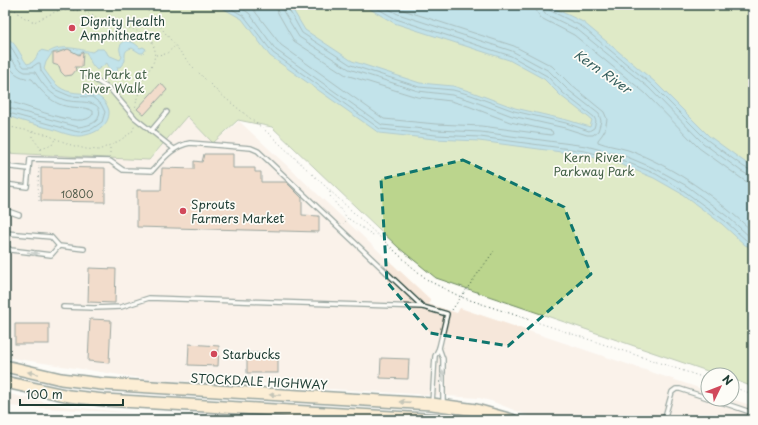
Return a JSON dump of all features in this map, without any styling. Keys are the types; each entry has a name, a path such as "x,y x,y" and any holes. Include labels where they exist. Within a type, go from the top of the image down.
{"main road":[{"name":"STOCKDALE HIGHWAY","path":"5,366 61,379 102,384 438,405 476,410 512,420"},
{"path":"5,382 69,396 442,420"},
{"path":"152,402 167,396 224,399 230,392"}],"lane":[{"path":"84,73 111,90 135,118 174,149"},
{"path":"151,131 167,112"},
{"path":"5,184 27,187 30,159 110,161 123,170 152,171 174,149 183,144 190,143 251,148 258,151 423,307"},
{"path":"5,163 11,166 29,169"},
{"path":"5,210 20,215"},
{"path":"59,246 51,255 11,250 5,245 8,238 6,232 50,237 59,246 84,249"},
{"path":"63,307 121,307 149,298 423,307 446,314 439,348 435,356 438,405"},
{"path":"438,405 443,359 439,348"},
{"path":"664,420 672,392 676,389 700,395"},
{"path":"735,407 753,413"}],"path":[{"path":"142,5 190,64 219,93 267,132 428,281 461,297 700,376"},
{"path":"155,55 166,54 175,46"},
{"path":"32,132 32,137 41,149 38,188 39,201"},
{"path":"41,149 52,145 56,138"},
{"path":"110,145 110,161"},
{"path":"330,191 330,196 348,219 373,235 376,234"},
{"path":"340,228 348,219"},
{"path":"446,314 454,310 461,297 494,251"},
{"path":"740,390 753,394"}],"highlighted area":[{"path":"463,160 564,207 591,274 508,346 430,333 387,282 381,179"}],"shaded area":[{"path":"187,115 213,143 239,121 430,299 429,304 457,313 460,308 700,388 700,407 740,407 740,402 753,406 753,420 539,420 491,401 479,398 314,388 286,384 152,380 5,357 5,153 151,159"},
{"path":"5,393 63,406 132,413 5,406"}],"green space":[{"name":"Kern River Parkway Park","path":"5,5 753,5 753,387 740,382 740,367 700,367 700,368 436,278 399,248 272,127 238,120 213,143 187,116 149,160 5,153"}],"water":[{"name":"Kern River","path":"217,5 290,5 305,30 352,61 420,83 453,86 515,108 590,127 592,120 561,96 544,79 509,60 394,23 363,5 547,5 583,22 655,82 709,136 753,168 753,248 745,245 722,224 682,194 654,178 622,165 584,155 479,141 435,139 379,133 270,56 242,19"},
{"path":"5,37 15,44 27,64 34,61 41,50 49,52 59,48 70,48 92,52 97,49 103,49 108,55 120,60 122,57 120,46 125,41 132,42 140,48 143,47 146,49 143,53 140,53 132,48 126,51 125,61 120,67 117,67 118,70 114,74 107,63 97,70 91,64 86,52 75,54 71,50 62,50 52,53 46,62 44,69 55,84 66,91 95,95 103,100 109,110 109,117 104,126 90,134 76,136 5,115"}],"building":[{"path":"68,49 79,55 83,52 82,67 75,67 76,70 72,75 65,76 61,72 59,66 53,64 53,53"},
{"path":"161,83 167,90 144,115 137,109"},
{"path":"204,154 233,154 233,168 255,168 255,172 261,172 261,182 286,182 302,198 302,215 319,216 319,232 137,227 137,190 161,190 162,168 194,169 194,161 202,162"},
{"path":"41,167 105,168 105,202 41,201"},
{"path":"89,268 116,269 115,303 88,302"},
{"path":"90,319 111,320 109,363 88,361"},
{"path":"15,324 49,324 49,344 15,344"},
{"path":"189,344 219,346 218,366 188,365"},
{"path":"247,353 278,353 278,373 247,373"},
{"path":"381,358 409,359 408,379 380,378"}],"place":[{"name":"Dignity Health Amphitheatre","path":"72,28"},
{"name":"Sprouts Farmers Market","path":"183,211"},
{"name":"Starbucks","path":"214,354"}],"park label":[{"name":"The Park at River Walk","path":"113,81"}]}
